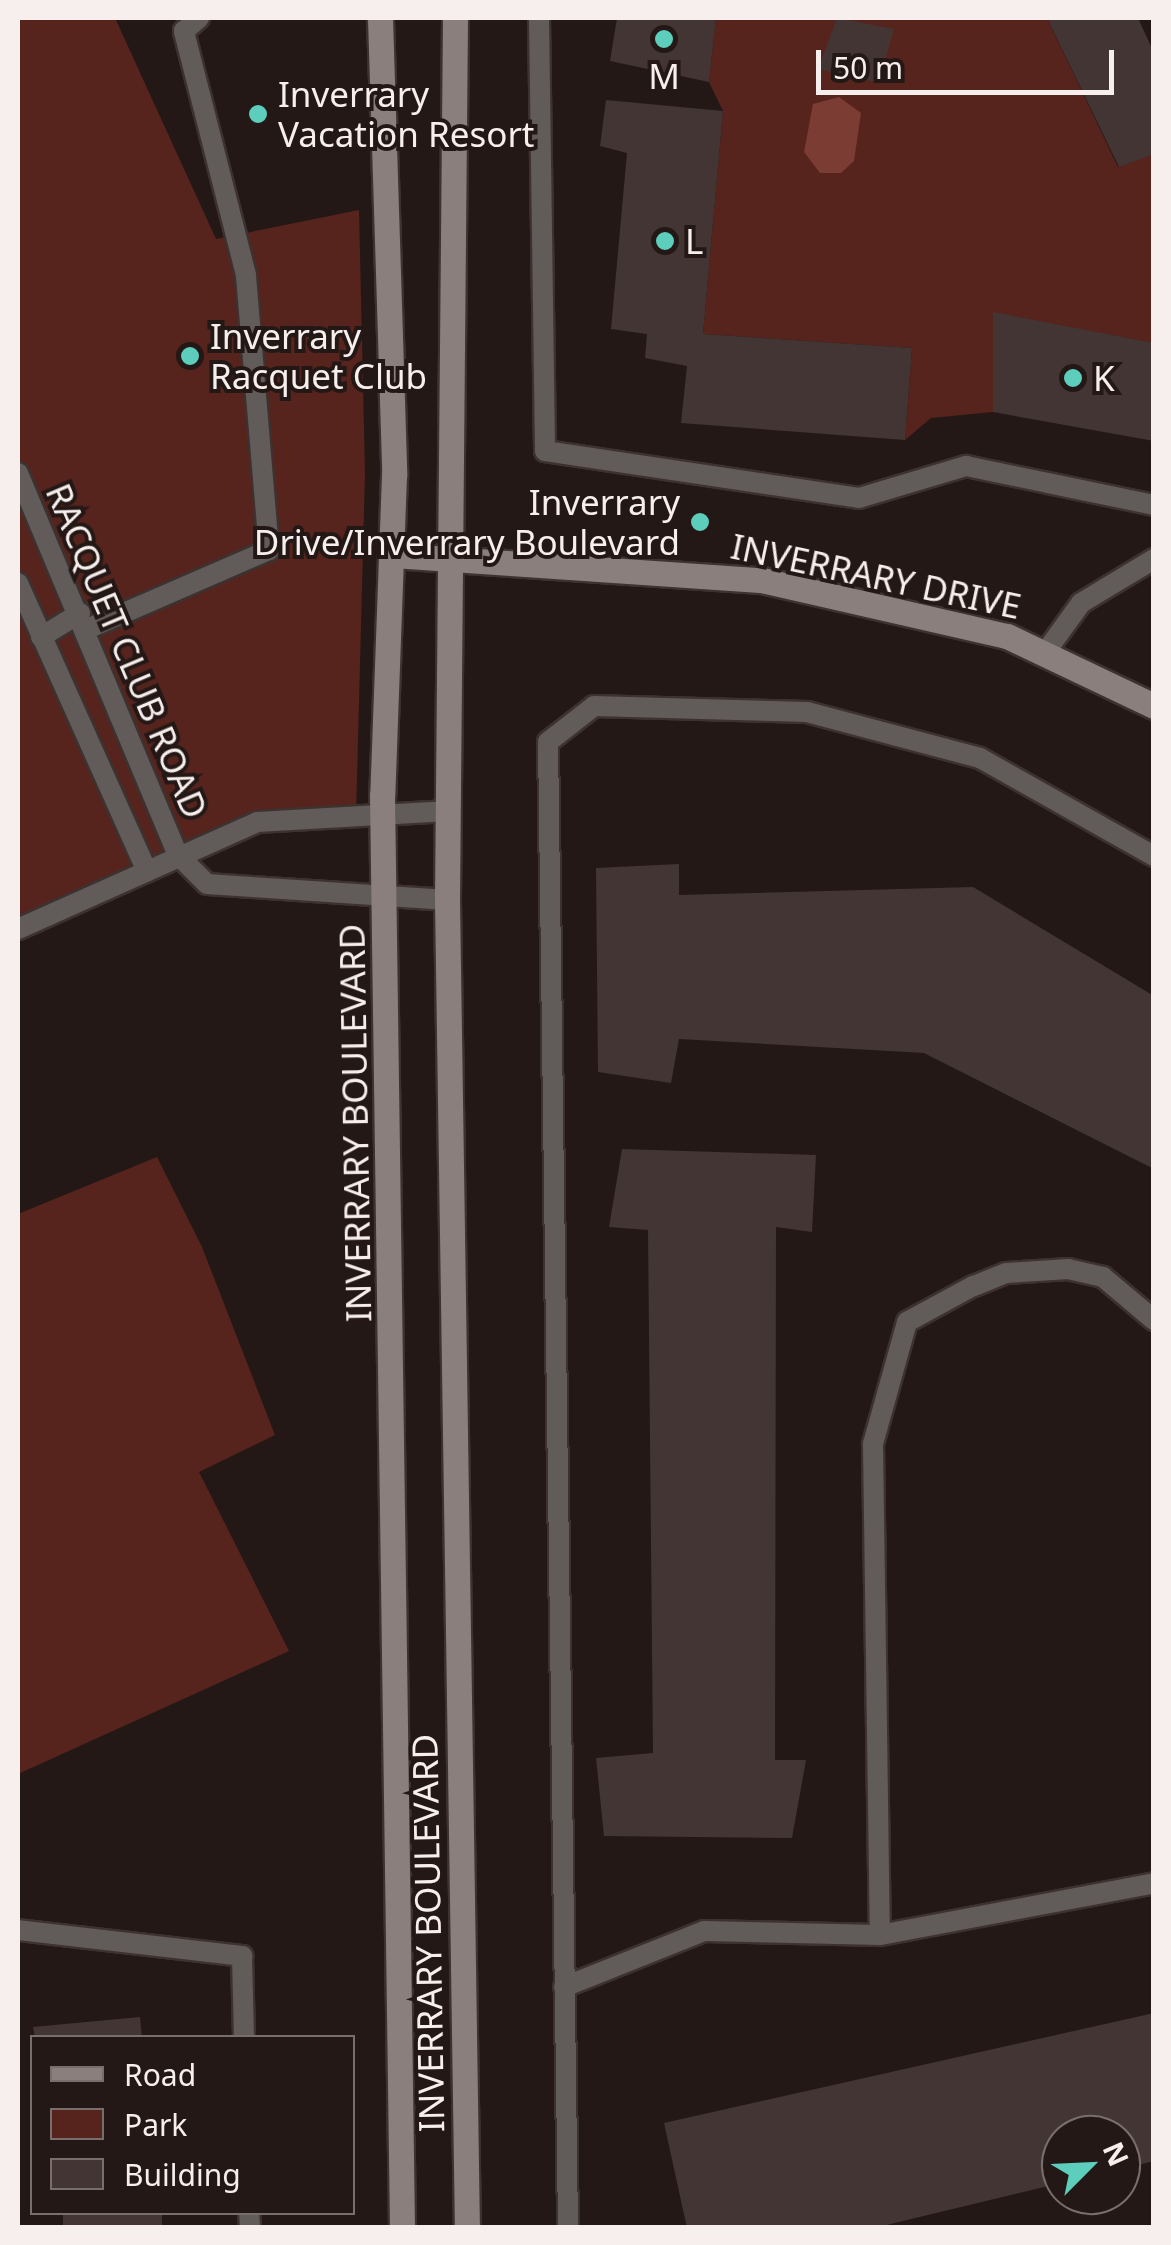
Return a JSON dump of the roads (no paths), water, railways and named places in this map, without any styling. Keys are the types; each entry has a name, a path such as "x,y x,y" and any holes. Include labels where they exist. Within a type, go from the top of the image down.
{"street":[{"name":"INVERRARY BOULEVARD","path":"380,18 391,555 383,818 402,2228"},
{"name":"INVERRARY BOULEVARD","path":"455,18 447,900 467,2228"},
{"name":"INVERRARY DRIVE","path":"391,555 452,555 762,580 1047,650 1154,706"}],"lane":[{"path":"41,637 269,550 246,275 184,32 199,18"},
{"path":"540,18 545,451 859,498 966,466 1154,505"},
{"name":"RACQUET CLUB ROAD","path":"18,473 84,621 177,854"},
{"path":"1047,650 1081,603 1154,559"},
{"name":"RACQUET CLUB ROAD","path":"18,584 147,872"},
{"path":"568,2228 548,742 594,706 806,712 980,758 1154,856"},
{"path":"18,929 147,872 177,854 258,822 383,818 449,811"},
{"path":"177,854 207,884 447,900"},
{"path":"880,1935 872,1444 907,1322 1006,1273 1068,1269 1103,1277 1154,1320"},
{"path":"564,1987 704,1932 880,1935 1154,1883"},
{"path":"18,1930 242,1956 244,2035"}],"place":[{"name":"M","path":"664,39"},
{"name":"Inverrary Vacation Resort","path":"258,114"},
{"name":"L","path":"665,241"},
{"name":"Inverrary Racquet Club","path":"190,356"},
{"name":"K","path":"1073,378"},
{"name":"Inverrary Drive/Inverrary Boulevard","path":"700,522"}]}
